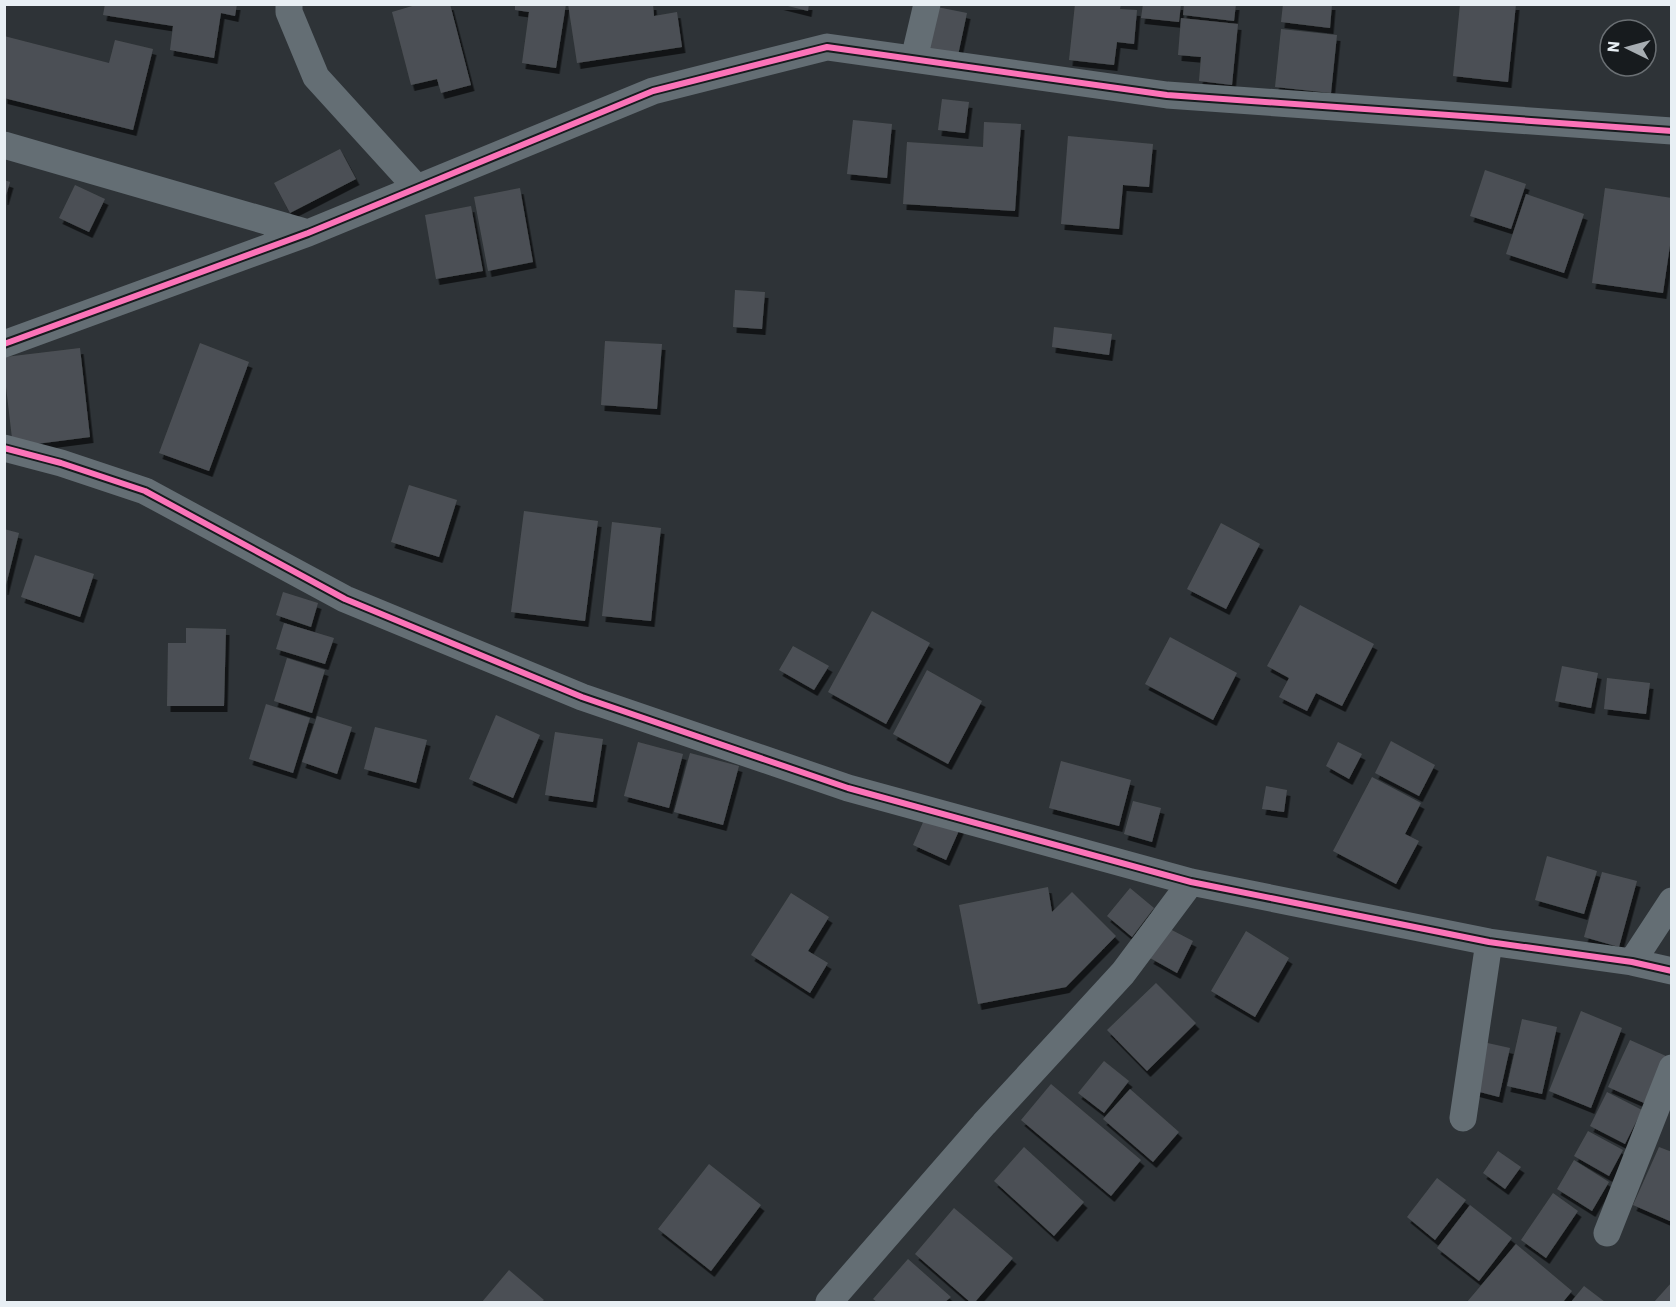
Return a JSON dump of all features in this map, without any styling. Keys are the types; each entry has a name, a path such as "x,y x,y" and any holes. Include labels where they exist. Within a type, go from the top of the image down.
{"street":[{"path":"289,4 290,12 316,76 417,188"},
{"path":"914,59 927,4"},
{"path":"4,344 308,233 652,91 827,46 1167,95 1671,131"},
{"path":"4,145 308,233"},
{"path":"4,448 61,463 145,491 345,599 582,697 848,788 1191,882 1489,942 1632,962 1671,971"},
{"path":"829,1302 984,1124 1123,974 1191,882"},
{"path":"1632,962 1671,901"},
{"path":"1463,1118 1489,942"},
{"path":"1607,1233 1671,1068"}],"building":[{"path":"105,4 237,4 235,16 221,13 214,58 170,50 173,26 103,15"},
{"path":"419,4 450,4 471,85 441,93 437,79 411,85 392,12"},
{"path":"515,4 566,4 556,68 522,63 529,12 515,10"},
{"path":"568,4 653,4 654,16 677,12 682,47 577,63"},
{"path":"780,4 809,4 808,11"},
{"path":"1075,4 1121,4 1120,9 1137,10 1134,44 1117,42 1114,65 1069,60"},
{"path":"1143,4 1181,4 1179,22 1141,18"},
{"path":"1184,4 1236,4 1234,21 1183,15"},
{"path":"1283,4 1332,4 1330,28 1281,22"},
{"path":"1460,4 1516,4 1508,82 1453,76"},
{"path":"932,6 967,13 957,60 923,53"},
{"path":"1181,18 1238,24 1232,85 1199,81 1201,57 1178,55"},
{"path":"1281,29 1337,35 1331,93 1275,87"},
{"path":"4,36 109,63 115,40 153,49 133,130 4,98"},
{"path":"942,99 969,102 965,133 938,130"},
{"path":"853,120 892,124 887,178 847,174"},
{"path":"984,122 1021,124 1015,211 903,204 907,142 983,147"},
{"path":"1068,136 1153,144 1149,187 1123,185 1119,229 1061,224"},
{"path":"340,149 356,179 290,213 274,183"},
{"path":"1485,170 1526,184 1511,229 1470,216"},
{"path":"4,180 10,182 5,199 4,199"},
{"path":"75,185 105,199 89,232 59,218"},
{"path":"520,188 533,262 488,271 474,197"},
{"path":"1605,188 1672,198 1672,232 1663,293 1592,283"},
{"path":"1526,194 1584,214 1564,273 1506,254"},
{"path":"471,206 483,271 436,279 425,215"},
{"path":"735,290 765,292 762,329 733,327"},
{"path":"1054,327 1112,334 1109,355 1052,347"},
{"path":"605,341 662,344 657,409 601,405"},
{"path":"200,343 249,362 209,471 159,453"},
{"path":"80,348 90,437 13,447 5,378 5,357"},
{"path":"409,485 457,500 439,557 391,542"},
{"path":"524,511 598,521 585,621 511,612"},
{"path":"612,522 661,528 651,621 602,616"},
{"path":"1221,523 1260,544 1226,609 1187,589"},
{"path":"4,529 19,533 5,589 4,589"},
{"path":"35,555 94,574 80,617 21,597"},
{"path":"283,592 318,603 311,627 276,615"},
{"path":"1300,605 1374,644 1342,706 1316,693 1307,711 1279,697 1289,678 1267,666"},
{"path":"872,611 930,643 886,724 828,692"},
{"path":"284,623 334,638 325,664 276,649"},
{"path":"186,628 226,629 224,706 167,706 168,643 186,643"},
{"path":"1170,637 1237,673 1213,720 1145,684"},
{"path":"793,646 829,666 814,690 779,670"},
{"path":"287,658 325,670 312,713 274,701"},
{"path":"1562,666 1598,673 1591,708 1555,701"},
{"path":"927,670 982,701 948,764 893,734"},
{"path":"1607,678 1650,683 1646,714 1604,709"},
{"path":"266,704 310,718 293,773 249,759"},
{"path":"496,715 540,735 513,798 469,779"},
{"path":"317,716 352,727 337,774 302,762"},
{"path":"375,727 427,740 416,783 364,769"},
{"path":"555,732 603,739 593,802 545,795"},
{"path":"1391,741 1435,765 1419,796 1375,773"},
{"path":"638,742 683,754 669,808 624,796"},
{"path":"1338,742 1362,754 1349,779 1326,766"},
{"path":"690,753 739,766 723,825 674,812"},
{"path":"1061,761 1131,780 1119,826 1049,808"},
{"path":"1372,777 1421,803 1405,834 1419,841 1396,884 1333,851"},
{"path":"1266,786 1287,790 1284,812 1262,809"},
{"path":"1133,801 1161,808 1152,842 1124,834"},
{"path":"928,811 961,826 946,860 913,845"},
{"path":"1547,856 1597,871 1584,914 1535,900"},
{"path":"1602,872 1637,881 1619,947 1584,937"},
{"path":"1048,887 1052,912 1072,892 1116,936 1066,987 978,1004 959,905"},
{"path":"1130,888 1154,908 1132,937 1107,916"},
{"path":"791,893 829,917 808,951 828,963 810,993 751,955"},
{"path":"1166,927 1193,941 1177,973 1150,958"},
{"path":"1246,931 1289,958 1255,1017 1211,991"},
{"path":"1156,983 1196,1023 1147,1071 1107,1030"},
{"path":"1581,1011 1622,1028 1591,1108 1549,1091"},
{"path":"1522,1019 1557,1027 1542,1094 1507,1086"},
{"path":"1630,1040 1666,1056 1644,1103 1608,1087"},
{"path":"1483,1042 1510,1048 1499,1097 1472,1090"},
{"path":"1104,1061 1129,1081 1104,1113 1078,1093"},
{"path":"1051,1084 1141,1160 1111,1196 1021,1120"},
{"path":"1130,1089 1179,1132 1153,1162 1103,1119"},
{"path":"1607,1092 1642,1110 1625,1144 1590,1126"},
{"path":"1588,1131 1623,1150 1609,1176 1574,1156"},
{"path":"1024,1147 1084,1202 1054,1236 994,1181"},
{"path":"1659,1147 1672,1152 1672,1222 1633,1205"},
{"path":"1498,1151 1521,1167 1505,1189 1483,1173"},
{"path":"1574,1160 1609,1182 1592,1211 1557,1189"},
{"path":"709,1164 761,1205 711,1271 658,1229"},
{"path":"1437,1178 1466,1200 1435,1240 1407,1217"},
{"path":"1553,1193 1578,1211 1546,1258 1521,1240"},
{"path":"1470,1205 1512,1238 1479,1281 1437,1248"},
{"path":"954,1208 1013,1258 975,1302 970,1302 915,1254"},
{"path":"1516,1244 1572,1291 1563,1302 1467,1302"},
{"path":"908,1259 951,1297 945,1302 877,1302 873,1299"},
{"path":"509,1270 544,1300 541,1302 482,1302"},
{"path":"1672,1282 1672,1302 1654,1302"},
{"path":"1584,1286 1605,1302 1571,1302"}],"cycle path":[{"path":"4,344 308,233 653,91 827,47 1167,95 1672,131"},
{"path":"4,448 61,463 145,491 345,599 582,697 848,788 1191,882 1489,942 1632,962 1672,971"}]}
